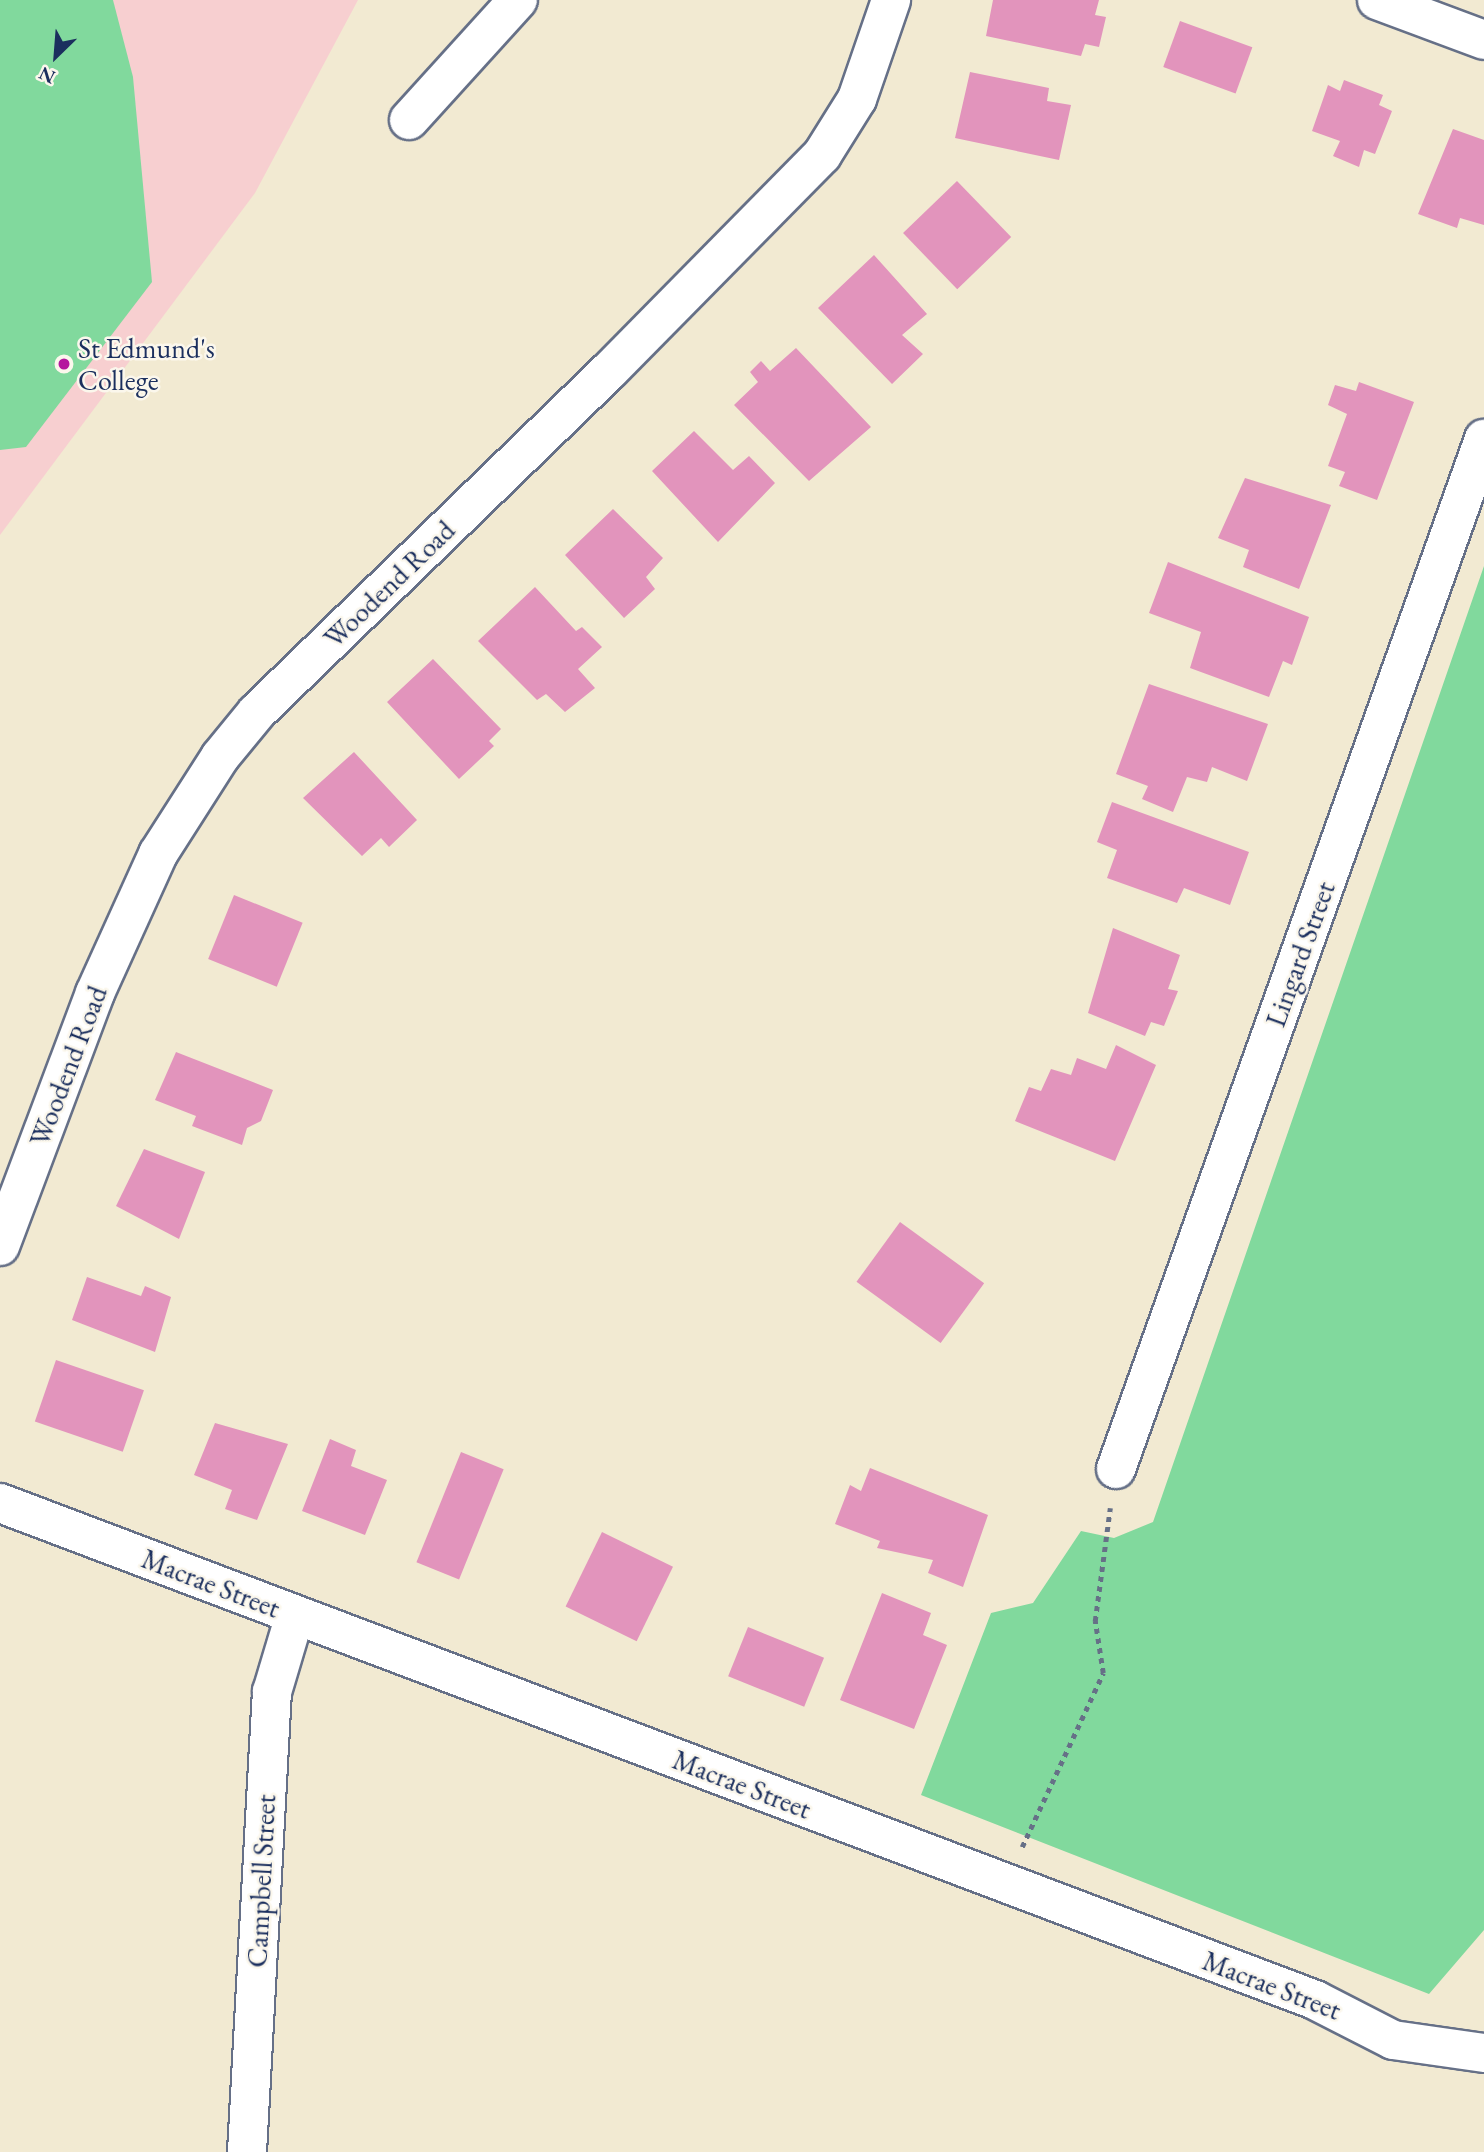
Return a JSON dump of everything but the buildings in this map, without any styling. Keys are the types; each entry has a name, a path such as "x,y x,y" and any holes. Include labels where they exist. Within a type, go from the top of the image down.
{"street":[{"path":"408,120 518,0"},
{"name":"Woodend Road","path":"0,1246 95,993 158,853 220,757 257,712 610,370 821,155 857,99 891,0"},
{"path":"1377,0 1484,40"},
{"name":"Lingard Street","path":"1116,1469 1484,439"},
{"name":"Macrae Street","path":"0,1503 1315,2000 1393,2040 1484,2053"},
{"name":"Campbell Street","path":"247,2152 272,1692 295,1615"}],"path":[{"path":"994,1879 1017,1856 1045,1805 1103,1673 1095,1621 1116,1469"}],"shaded area":[{"name":"St Edmund's College","path":"0,0 358,0 255,193 0,535"}],"green space":[{"path":"0,0 113,0 133,77 152,282 26,447 0,450"},
{"path":"1484,566 1484,1930 1429,1994 921,1795 991,1613 1033,1603 1081,1531 1114,1538 1153,1522"}],"place":[{"name":"St Edmund's College","path":"64,364"}]}
